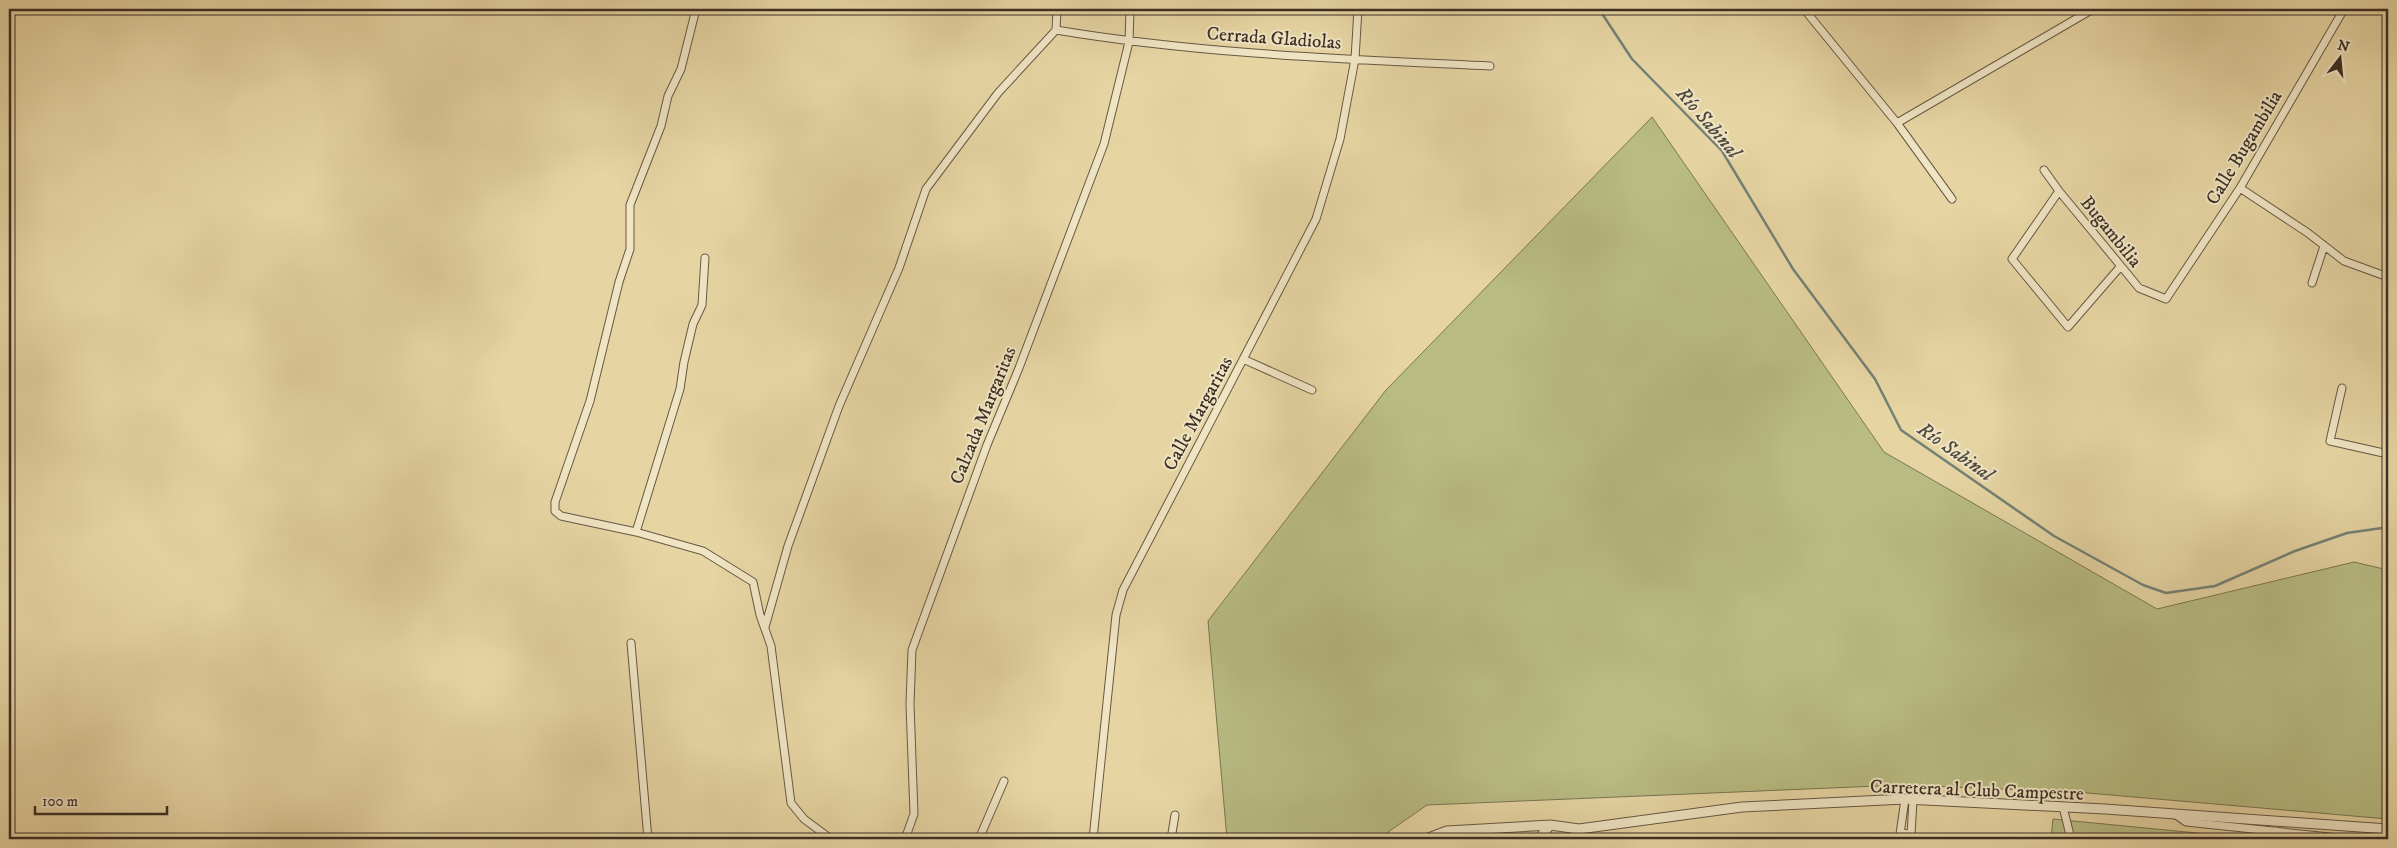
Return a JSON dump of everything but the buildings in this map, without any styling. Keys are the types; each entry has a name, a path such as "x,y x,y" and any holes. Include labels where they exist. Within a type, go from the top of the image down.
{"street":[{"path":"696,9 681,69 668,96 661,126 630,205 630,249 619,282 590,401 555,502 555,511 561,516 636,532 703,551 753,582 771,646 791,803 804,819 831,839"},
{"path":"765,628 788,546 832,424 899,268 926,189 998,92 1056,30 1056,9"},
{"name":"Calzada Margaritas","path":"905,839 914,814 910,704 912,650 986,445 1019,368 1104,144 1129,42 1130,9"},
{"name":"Calle Margaritas","path":"1094,839 1116,615 1123,590 1316,219 1340,139 1356,59 1358,9"},
{"path":"1804,9 1897,123 1952,199"},
{"path":"1897,123 2093,9"},
{"name":"Calle Bugambilia","path":"2166,299 2240,188 2344,9"},
{"name":"Cerrada Gladiolas","path":"1056,30 1129,42 1356,59 1490,66"},
{"name":"Bugambilia","path":"2044,170 2120,267 2139,288 2166,299"},
{"path":"2240,188 2308,233 2344,261 2388,277"},
{"path":"2059,191 2012,259 2068,327 2120,267"},
{"path":"2312,283 2324,246"},
{"path":"636,532 680,389 684,362 694,324 702,305 705,258"},
{"path":"1243,359 1312,390"},
{"path":"2342,388 2330,441 2388,454"},
{"path":"631,643 648,839"},
{"path":"979,839 1004,781"},
{"path":"1909,799 1913,837 1898,837 1909,799"},
{"name":"Carretera al Club Campestre","path":"1426,839 1447,831 1550,825 1579,829 1742,807 1909,799 2176,814 2388,829"},
{"path":"2063,807 2071,839"},
{"path":"2176,814 2186,822 2349,839"},
{"path":"1171,839 1175,815"},
{"path":"1542,839 1542,835 1550,825"},
{"path":"1573,839 1579,829"},
{"path":"2276,831 2276,839"}],"green space":[{"path":"1652,117 1884,452 2157,609 2354,562 2388,570 2388,819 2076,792 1902,785 1427,805 1378,839 1227,839 1208,621 1386,390"},
{"path":"2053,819 2238,837 2238,839 2051,839"}],"waterway":[{"name":"Río Sabinal","path":"1599,9 1632,59 1722,151 1793,269 1875,379 1901,430 2054,536 2143,585 2166,593 2215,586 2295,551 2347,533 2382,528 2388,530"}]}
